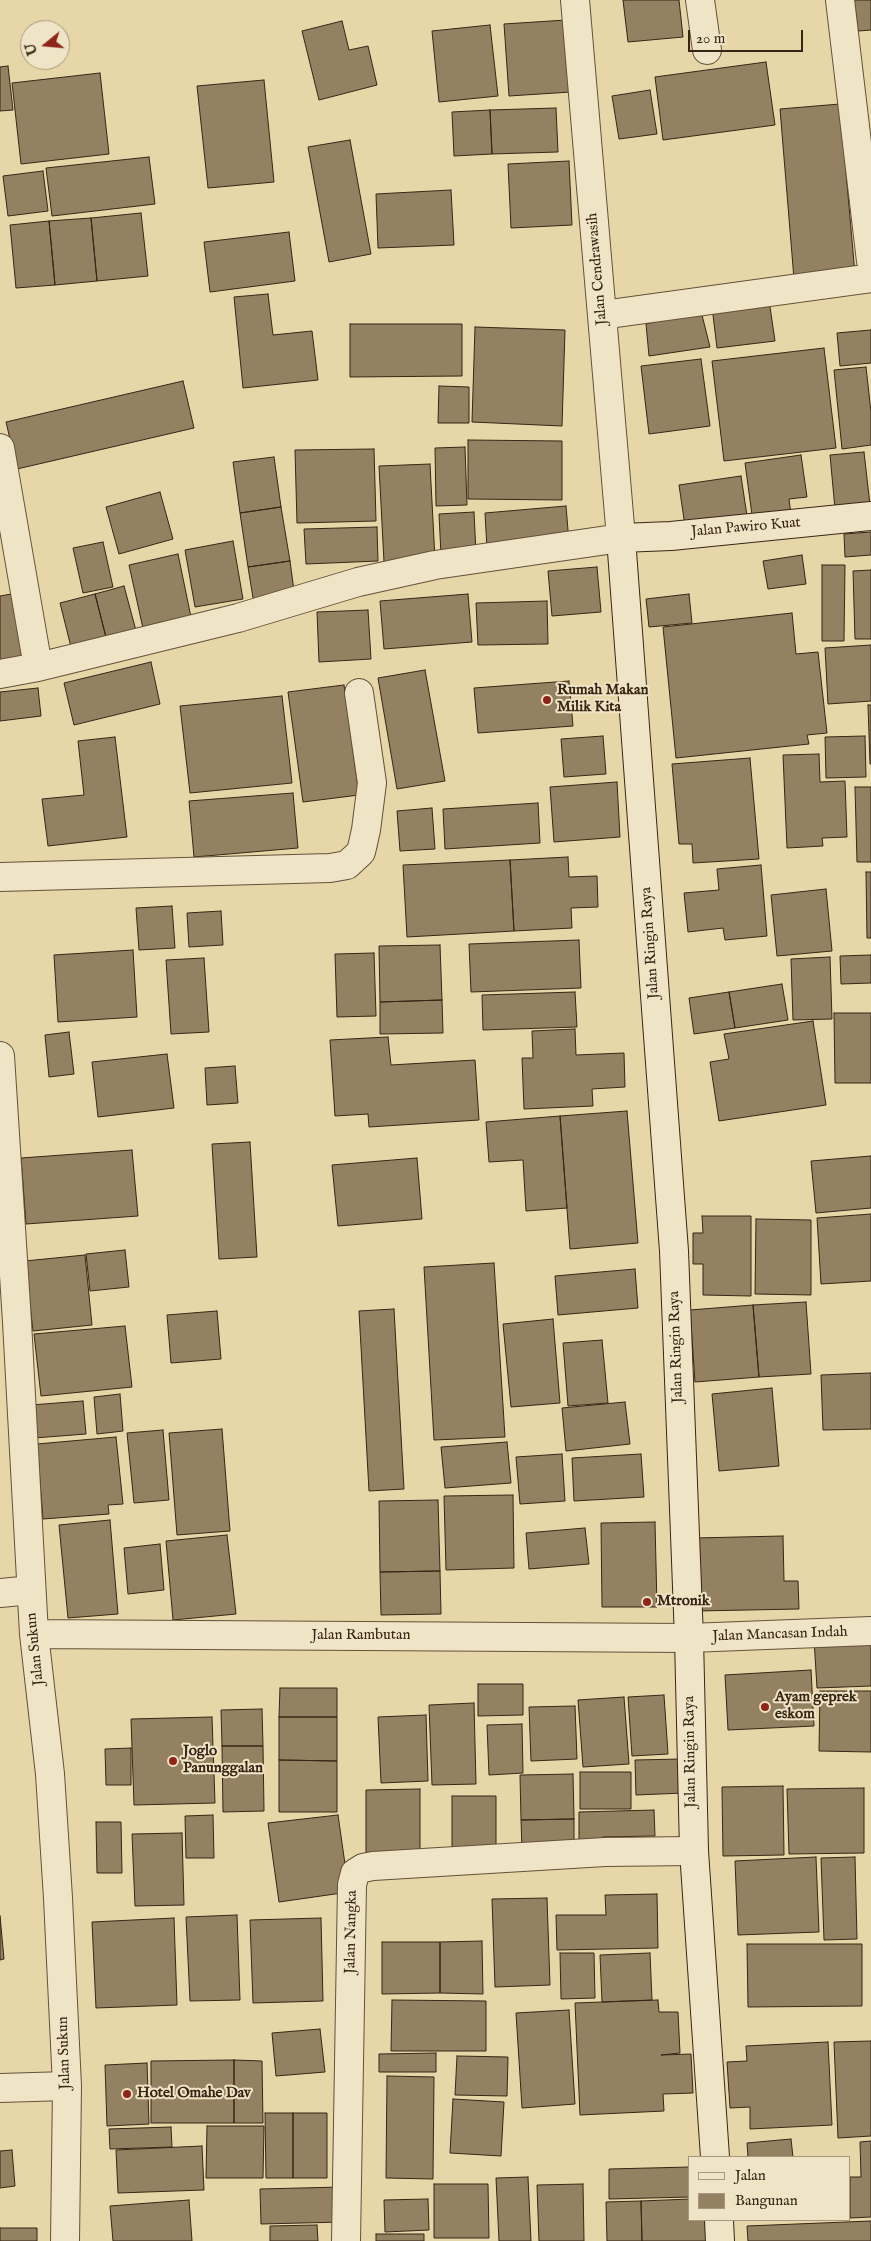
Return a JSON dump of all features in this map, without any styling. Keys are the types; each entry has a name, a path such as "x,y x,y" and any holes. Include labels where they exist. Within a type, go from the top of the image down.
{"street":[{"name":"Jalan Cendrawasih","path":"575,0 621,538"},
{"path":"700,0 707,50"},
{"path":"840,0 871,260"},
{"path":"602,315 871,278"},
{"path":"0,448 38,667"},
{"name":"Jalan Pawiro Kuat","path":"0,674 38,667 238,618 358,582 435,565 621,538 670,536 871,516"},
{"name":"Jalan Ringin Raya","path":"621,538 674,1251 689,1638 694,1851 715,2156"},
{"path":"0,877 330,868 347,865 361,852 372,783 358,693"},
{"name":"Jalan Sukun","path":"0,1056 17,1322 31,1590 50,1784 67,2086 65,2241"},
{"path":"0,1593 31,1590"},
{"name":"Jalan Mancasan Indah","path":"689,1638 871,1631"},
{"name":"Jalan Rambutan","path":"34,1634 689,1638"},
{"name":"Jalan Nangka","path":"346,2241 352,1885 355,1873 363,1868 382,1865 604,1852 694,1851"},
{"path":"0,2088 67,2086"},
{"path":"719,2221 720,2241"}],"building":[{"path":"623,0 679,0 683,37 628,42"},
{"path":"854,0 871,0 871,30 858,31"},
{"path":"566,20 571,92 509,96 504,24"},
{"path":"342,21 349,50 368,46 377,85 319,100 302,31"},
{"path":"490,25 498,96 439,102 432,31"},
{"path":"766,62 775,125 663,140 655,77"},
{"path":"8,66 13,110 0,111 0,67"},
{"path":"100,73 109,154 21,164 12,83"},
{"path":"264,80 274,182 208,188 197,86"},
{"path":"650,90 657,134 619,139 612,96"},
{"path":"840,104 855,274 794,279 780,109"},
{"path":"556,108 558,152 492,154 490,110"},
{"path":"490,110 492,154 454,156 452,112"},
{"path":"350,140 371,254 329,262 308,147"},
{"path":"149,157 155,204 52,216 46,168"},
{"path":"569,161 572,225 511,228 508,164"},
{"path":"43,171 48,211 8,216 3,176"},
{"path":"451,190 454,245 378,248 376,194"},
{"path":"141,213 148,276 97,281 91,218"},
{"path":"91,218 97,281 55,285 49,221"},
{"path":"49,221 55,285 16,288 10,225"},
{"path":"289,232 295,281 210,292 204,242"},
{"path":"268,294 273,335 312,331 318,380 243,388 234,297"},
{"path":"769,300 775,341 717,348 712,307"},
{"path":"701,311 710,347 649,356 646,324"},
{"path":"350,324 462,324 462,376 350,377"},
{"path":"475,327 565,330 562,426 472,422"},
{"path":"871,330 871,363 840,366 837,333"},
{"path":"824,348 836,448 724,461 712,361"},
{"path":"701,359 710,426 649,434 641,366"},
{"path":"866,367 871,412 871,445 842,449 834,370"},
{"path":"183,381 194,428 17,469 6,422"},
{"path":"439,386 469,387 469,423 438,423"},
{"path":"468,440 562,441 562,500 468,499"},
{"path":"465,447 467,505 436,506 435,448"},
{"path":"374,449 376,521 297,523 295,450"},
{"path":"864,452 870,505 835,509 830,455"},
{"path":"801,455 807,497 789,499 791,515 752,515 745,463"},
{"path":"274,457 281,507 240,513 233,462"},
{"path":"430,464 435,559 384,562 379,466"},
{"path":"741,476 747,516 685,526 679,485"},
{"path":"160,492 173,539 119,554 106,507"},
{"path":"566,506 569,542 487,549 485,513"},
{"path":"281,507 290,561 248,567 240,513"},
{"path":"474,512 476,553 441,555 439,514"},
{"path":"377,527 378,561 306,564 304,529"},
{"path":"871,532 871,555 845,557 844,534"},
{"path":"233,541 243,599 195,607 185,550"},
{"path":"103,542 113,587 83,593 73,548"},
{"path":"178,554 192,622 144,633 129,565"},
{"path":"802,555 806,584 768,589 763,561"},
{"path":"290,561 295,598 254,604 248,567"},
{"path":"822,565 845,565 844,641 822,641"},
{"path":"597,567 601,612 552,616 548,571"},
{"path":"871,570 871,639 855,639 853,571"},
{"path":"124,586 138,638 108,645 95,594"},
{"path":"17,593 28,659 0,664 0,596"},
{"path":"95,594 108,645 73,655 60,603"},
{"path":"468,594 472,642 384,649 380,601"},
{"path":"689,594 692,623 649,627 646,599"},
{"path":"547,601 548,644 478,645 476,603"},
{"path":"368,610 371,659 319,662 317,612"},
{"path":"792,613 796,654 818,652 827,733 807,735 809,744 676,758 663,627"},
{"path":"871,645 871,701 828,704 825,648"},
{"path":"151,662 160,704 74,725 64,683"},
{"path":"425,670 445,781 397,789 378,678"},
{"path":"569,681 573,726 478,733 474,688"},
{"path":"344,685 359,795 303,802 288,692"},
{"path":"38,688 41,716 0,721 0,692"},
{"path":"282,696 292,783 190,793 180,706"},
{"path":"868,705 871,705 871,764 870,764"},
{"path":"603,736 606,774 564,777 561,739"},
{"path":"865,736 866,777 826,778 825,737"},
{"path":"115,737 127,837 48,846 42,799 84,795 78,741"},
{"path":"819,754 820,782 845,781 847,837 822,838 823,846 787,848 783,755"},
{"path":"750,758 759,859 693,863 692,844 679,844 672,764"},
{"path":"617,782 620,837 554,842 550,787"},
{"path":"855,787 871,787 871,862 857,862"},
{"path":"293,793 298,848 194,857 189,801"},
{"path":"538,803 540,843 445,849 443,809"},
{"path":"432,808 435,849 400,851 397,811"},
{"path":"568,857 569,877 597,876 598,907 571,908 572,928 514,931 510,860"},
{"path":"510,860 514,931 407,937 403,865"},
{"path":"761,865 767,936 725,940 723,928 688,932 684,893 719,890 717,869"},
{"path":"866,872 871,872 871,938 867,938"},
{"path":"826,889 832,951 777,956 771,895"},
{"path":"172,906 175,948 139,950 136,908"},
{"path":"221,911 223,945 189,947 187,913"},
{"path":"579,940 581,988 471,992 469,944"},
{"path":"440,945 442,1000 380,1002 379,946"},
{"path":"133,950 137,1017 58,1022 54,955"},
{"path":"374,953 376,1016 337,1017 335,954"},
{"path":"871,955 871,983 841,984 840,956"},
{"path":"830,957 832,1019 793,1020 791,959"},
{"path":"204,958 209,1032 171,1034 166,960"},
{"path":"782,984 788,1020 735,1028 729,992"},
{"path":"575,992 577,1027 483,1030 482,995"},
{"path":"729,992 735,1028 694,1034 689,998"},
{"path":"442,1000 443,1033 380,1034 380,1002"},
{"path":"834,1013 871,1013 871,1083 835,1083"},
{"path":"813,1021 826,1105 719,1121 710,1062 729,1059 724,1034"},
{"path":"575,1029 576,1055 624,1053 625,1087 592,1089 593,1106 524,1109 522,1058 533,1058 532,1031"},
{"path":"69,1032 74,1074 49,1077 45,1035"},
{"path":"388,1037 391,1065 475,1060 479,1120 369,1127 368,1114 335,1116 330,1040"},
{"path":"167,1054 174,1108 98,1117 92,1062"},
{"path":"235,1066 238,1103 207,1105 205,1068"},
{"path":"627,1111 638,1243 570,1249 560,1116"},
{"path":"560,1116 567,1208 526,1211 523,1160 489,1162 486,1122"},
{"path":"250,1142 257,1257 219,1259 212,1144"},
{"path":"132,1150 138,1216 26,1224 21,1158"},
{"path":"871,1156 871,1208 816,1213 811,1161"},
{"path":"417,1158 422,1219 338,1226 332,1165"},
{"path":"871,1214 871,1281 821,1284 817,1218"},
{"path":"702,1216 751,1216 751,1296 703,1295 703,1264 693,1264 693,1233 703,1233"},
{"path":"756,1219 811,1220 811,1295 755,1294"},
{"path":"125,1250 129,1287 90,1291 86,1254"},
{"path":"85,1255 92,1325 33,1331 25,1261"},
{"path":"494,1263 505,1437 434,1440 424,1267"},
{"path":"635,1269 638,1308 558,1315 555,1276"},
{"path":"806,1302 811,1374 759,1377 753,1305"},
{"path":"753,1305 759,1377 695,1382 690,1310"},
{"path":"394,1309 404,1489 369,1491 359,1311"},
{"path":"217,1311 221,1359 171,1363 167,1315"},
{"path":"553,1319 560,1403 511,1407 503,1324"},
{"path":"125,1326 132,1387 41,1396 34,1334"},
{"path":"602,1340 608,1403 568,1406 563,1343"},
{"path":"871,1373 871,1429 823,1430 821,1375"},
{"path":"772,1388 779,1466 719,1471 712,1394"},
{"path":"120,1394 123,1431 97,1434 94,1397"},
{"path":"83,1401 86,1434 34,1438 31,1405"},
{"path":"625,1402 630,1444 566,1451 562,1408"},
{"path":"222,1429 230,1531 177,1535 169,1433"},
{"path":"163,1430 169,1500 134,1503 127,1433"},
{"path":"116,1437 123,1504 108,1505 109,1514 43,1519 37,1444"},
{"path":"507,1442 511,1483 445,1488 441,1447"},
{"path":"562,1454 565,1501 520,1504 516,1457"},
{"path":"641,1454 644,1497 574,1501 572,1458"},
{"path":"513,1495 514,1568 446,1570 444,1496"},
{"path":"438,1500 440,1571 380,1572 379,1501"},
{"path":"110,1520 118,1614 68,1618 59,1525"},
{"path":"655,1522 657,1607 602,1607 601,1523"},
{"path":"585,1528 589,1564 529,1569 526,1533"},
{"path":"227,1535 236,1614 173,1620 166,1541"},
{"path":"783,1536 784,1581 798,1581 799,1609 697,1611 695,1538"},
{"path":"160,1544 164,1590 128,1594 124,1548"},
{"path":"440,1571 441,1614 381,1615 380,1572"},
{"path":"871,1637 871,1686 817,1688 814,1639"},
{"path":"811,1670 814,1726 728,1730 725,1675"},
{"path":"478,1684 523,1684 523,1715 478,1716"},
{"path":"280,1688 337,1688 337,1717 279,1717"},
{"path":"820,1691 871,1691 871,1752 819,1751"},
{"path":"664,1695 668,1754 632,1756 628,1697"},
{"path":"624,1697 629,1764 583,1767 578,1700"},
{"path":"474,1703 476,1784 432,1785 429,1705"},
{"path":"575,1706 577,1759 531,1761 529,1707"},
{"path":"262,1709 263,1746 222,1746 221,1710"},
{"path":"426,1715 428,1781 381,1783 378,1717"},
{"name":"Joglo Panunggalan","path":"212,1717 215,1803 134,1805 131,1719"},
{"path":"279,1717 337,1717 337,1761 279,1760"},
{"path":"522,1724 523,1773 489,1775 487,1725"},
{"path":"222,1746 263,1746 264,1811 223,1812"},
{"path":"131,1748 131,1785 106,1785 105,1749"},
{"path":"682,1759 684,1793 636,1795 635,1760"},
{"path":"279,1760 337,1761 337,1812 279,1812"},
{"path":"580,1772 631,1772 631,1809 580,1809"},
{"path":"573,1774 574,1819 521,1820 520,1775"},
{"path":"783,1786 784,1855 723,1856 722,1787"},
{"path":"864,1788 864,1853 789,1854 787,1789"},
{"path":"420,1789 420,1853 366,1854 366,1790"},
{"path":"452,1796 496,1796 496,1857 452,1857"},
{"path":"654,1810 655,1836 602,1837 602,1848 579,1848 579,1812"},
{"path":"213,1815 214,1858 186,1858 185,1816"},
{"path":"338,1815 349,1892 279,1902 268,1823"},
{"path":"574,1819 574,1849 522,1850 521,1820"},
{"path":"96,1822 121,1822 122,1873 97,1873"},
{"path":"182,1833 184,1905 135,1906 132,1834"},
{"path":"816,1857 819,1932 738,1935 735,1861"},
{"path":"855,1857 857,1939 824,1940 821,1858"},
{"path":"657,1894 658,1948 557,1950 556,1915 606,1915 605,1895"},
{"path":"547,1898 550,1985 495,1987 492,1899"},
{"path":"237,1915 240,2000 190,2001 186,1917"},
{"path":"0,1916 4,1959 0,1960"},
{"path":"174,1918 177,2005 96,2008 92,1922"},
{"path":"321,1918 323,2001 253,2003 250,1920"},
{"path":"482,1941 483,1994 440,1993 440,1942"},
{"path":"382,1942 440,1942 440,1993 382,1994"},
{"path":"747,1944 862,1944 862,2006 748,2007"},
{"path":"560,1953 594,1953 595,1998 561,1999"},
{"path":"650,1953 652,2000 602,2002 600,1955"},
{"path":"392,2000 486,2001 486,2051 391,2051"},
{"path":"658,2000 659,2012 678,2012 680,2053 661,2055 691,2054 693,2093 663,2094 664,2111 580,2115 575,2003"},
{"path":"569,2010 575,2104 522,2108 516,2013"},
{"path":"320,2029 325,2072 276,2076 272,2033"},
{"path":"871,2041 871,2136 838,2138 834,2042"},
{"path":"828,2042 832,2125 750,2129 750,2107 730,2108 727,2062 747,2061 746,2046"},
{"path":"436,2053 436,2072 379,2072 379,2054"},
{"path":"457,2056 508,2057 507,2096 455,2095"},
{"path":"234,2060 262,2061 263,2123 234,2123"},
{"path":"234,2060 234,2123 151,2123 151,2061"},
{"name":"Hotel Omahe Dav","path":"147,2063 149,2124 107,2126 105,2065"},
{"path":"387,2076 434,2077 433,2179 386,2178"},
{"path":"453,2099 504,2102 501,2156 450,2153"},
{"path":"265,2113 293,2113 293,2178 266,2178"},
{"path":"293,2113 327,2113 327,2178 293,2178"},
{"path":"207,2126 264,2126 263,2178 206,2178"},
{"path":"171,2127 172,2147 110,2149 109,2129"},
{"path":"791,2139 793,2156 748,2156 747,2143"},
{"path":"871,2141 871,2217 851,2218 851,2177 861,2177 860,2142"},
{"path":"202,2146 204,2190 118,2193 116,2150"},
{"path":"12,2150 15,2186 0,2188 0,2151"},
{"path":"688,2167 688,2197 609,2199 609,2169"},
{"path":"528,2177 531,2241 499,2241 496,2178"},
{"path":"434,2184 488,2184 489,2238 434,2238"},
{"path":"583,2184 584,2241 539,2241 537,2185"},
{"path":"341,2187 343,2222 261,2224 260,2189"},
{"path":"428,2199 429,2230 385,2232 384,2200"},
{"path":"688,2199 688,2221 707,2221 708,2241 642,2241 641,2201"},
{"path":"189,2200 192,2241 113,2241 110,2206"},
{"path":"641,2201 642,2241 607,2241 606,2202"},
{"path":"871,2221 871,2241 748,2241 747,2226"},
{"path":"317,2225 318,2241 270,2241 270,2226"},
{"path":"0,2228 37,2228 37,2241 0,2241"},
{"path":"376,2234 424,2234 424,2241 376,2241"}],"place":[{"name":"Rumah Makan Milik Kita","path":"547,700"},
{"name":"Mtronik","path":"647,1602"},
{"name":"Ayam geprek eskom","path":"765,1707"},
{"name":"Joglo Panunggalan","path":"173,1761"},
{"name":"Hotel Omahe Dav","path":"127,2094"}]}
